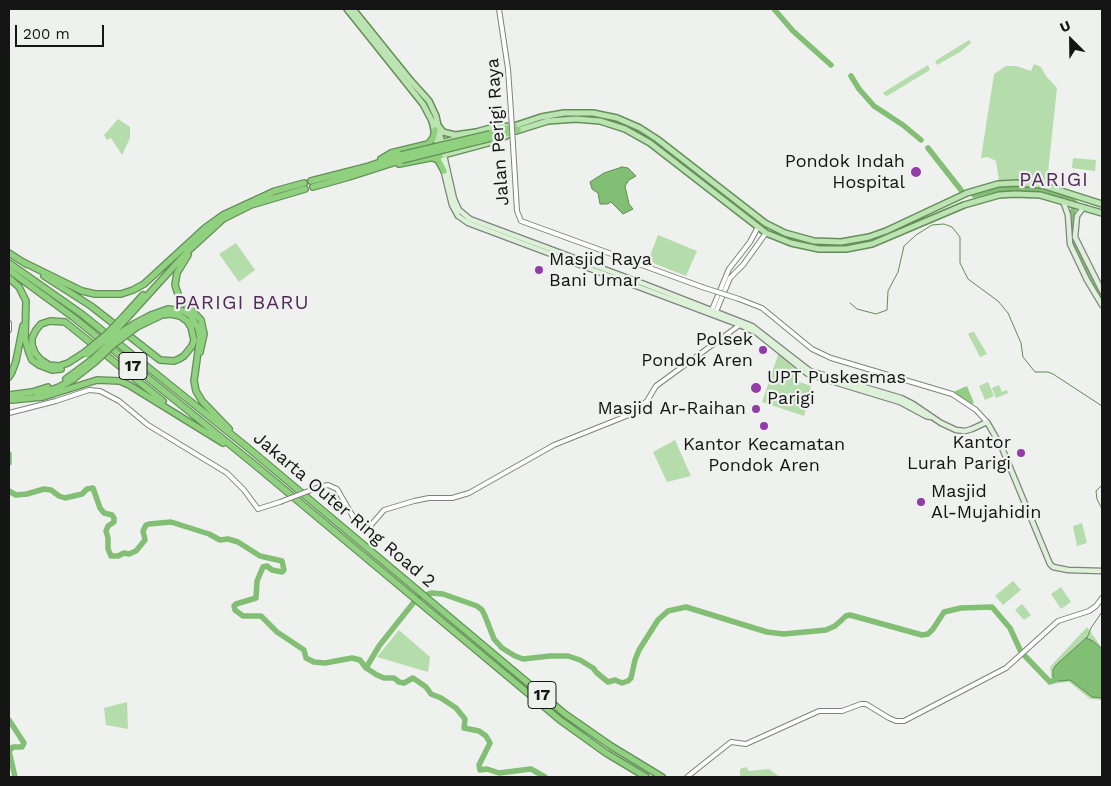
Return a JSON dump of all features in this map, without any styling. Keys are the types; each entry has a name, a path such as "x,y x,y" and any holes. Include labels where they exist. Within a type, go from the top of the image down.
{"highway":[{"path":"367,169 391,153 428,144 433,138 436,127"},
{"path":"312,184 516,128"},
{"path":"367,169 442,155"},
{"path":"430,158 438,160 444,171"},
{"path":"23,262 82,291 95,294 121,294 144,284 205,228 235,208 275,191 304,186 251,205 224,220 197,241 126,317"},
{"path":"195,368 202,344 203,327 201,320 195,312 179,297 175,279 197,241"},
{"path":"9,398 51,387 67,379 111,335 190,243"},
{"path":"9,253 91,306 160,360 174,361 179,359 189,352 192,346 194,340 191,327 187,321 180,316 172,314 162,315 136,325 120,333 90,357 61,370 45,368 32,360 26,347 26,307 24,295 19,287 9,278"},
{"name":"Jakarta Outer Ring Road 2","path":"9,262 83,315 247,447 564,714 611,746 662,777"},
{"name":"Jakarta Outer Ring Road 2","path":"9,270 73,317 256,465 560,720 606,753 646,777"},
{"path":"9,377 16,361 26,307"},
{"path":"136,325 151,315 168,309 183,311 190,315 198,328 200,337 194,381 196,392 202,401 247,447"},
{"path":"90,357 59,366 49,365 40,360 35,353 32,338 36,330 50,320 65,322 186,419"},
{"path":"9,398 43,397 85,382 109,379 120,381 129,384 186,419 256,465"}],"main road":[{"path":"347,9 423,104 436,127 448,134 455,135 476,132"},
{"path":"353,9 429,101 440,143 444,171 456,208"},
{"path":"442,155 492,142 516,128 553,114 570,112 593,113 617,118 633,124 653,136 760,220 793,236 814,241 841,242 886,231 972,191 998,184 1025,183 1051,187 1083,200 1102,204"},
{"path":"440,143 494,127 516,128 576,119 600,121 625,129 650,143 766,233 791,243 819,249 832,250 861,247 880,241 932,217 976,200 999,195 1026,194 1102,213"},
{"path":"442,155 458,216 468,223 543,248 742,324 757,333 808,374 900,402 958,431 988,424 1008,460 1052,567 1068,570 1102,570"},
{"path":"972,191 976,200"},
{"path":"1066,203 1072,216 1076,240 1102,305"},
{"path":"1081,207 1072,216 1070,244 1090,277 1102,291"},
{"path":"859,239 858,243 861,247"}],"street":[{"name":"Jalan Perigi Raya","path":"499,9 508,69 517,211 522,221 762,308 812,349 831,358 952,394 970,406 988,424"},
{"path":"713,313 729,269 750,242 758,227"},
{"path":"713,313 730,278 748,259 766,233"},
{"path":"9,323 9,330"},
{"path":"9,413 89,390 100,391 119,401 148,425 227,474 244,490 258,509 319,487 328,486 337,489 355,520 365,532 384,510 429,498 452,498 470,493 554,445 629,415 647,401 656,386 742,324"},
{"path":"687,777 732,742 746,744 817,711 845,710 862,704 868,704 896,722 904,721 1006,668 1058,621 1089,611 1102,598"}],"shaded area":[{"path":"969,40 971,43 960,52 937,65 935,61"},
{"path":"1034,64 1041,67 1057,88 1047,181 999,180 996,161 988,157 981,158 994,74 1006,66 1016,66 1031,71"},
{"path":"928,65 930,70 887,96 883,94 884,92"},
{"path":"118,119 130,127 130,138 122,155 111,138 107,140 104,135"},
{"path":"1073,158 1096,160 1095,171 1072,168"},
{"path":"622,167 628,168 636,176 629,180 625,186 629,204 633,209 623,214 611,202 600,204 598,193 592,189 590,182 604,173"},
{"path":"658,235 697,251 686,276 648,261"},
{"path":"236,243 255,270 239,282 219,254"},
{"path":"974,332 987,354 980,357 968,334"},
{"path":"779,352 798,368 794,380 811,386 804,416 762,402"},
{"path":"988,382 994,396 985,400 979,386"},
{"path":"999,385 1002,392 1007,390 1008,393 996,398 992,388"},
{"path":"967,386 974,403 972,404 953,392"},
{"path":"675,440 691,476 667,482 653,452"},
{"path":"1082,523 1087,543 1077,546 1073,526"},
{"path":"1013,581 1021,590 1003,605 995,596"},
{"path":"1061,587 1071,602 1061,609 1051,594"},
{"path":"1022,604 1031,615 1024,620 1015,610"},
{"path":"1087,627 1102,648 1102,700 1090,699 1069,682 1052,684 1050,667"},
{"path":"399,630 430,657 428,672 377,657"},
{"path":"1086,638 1102,649 1102,698 1092,697 1070,680 1058,681 1053,677 1053,670 1056,665"},
{"path":"127,702 128,729 106,725 104,708"},
{"path":"746,767 749,771 769,769 780,777 740,777 740,769"}],"waterway":[{"path":"774,9 793,31 831,65"},
{"path":"851,76 859,89 874,106 903,125 921,140"},
{"path":"928,148 961,190"},
{"path":"974,195 997,189 1029,188 1049,192 1075,203 1072,214 1075,242 1102,297"},
{"path":"850,303 857,309 876,314 887,310 888,291 898,272 904,246 916,235 932,225 944,224 952,227 960,237 960,263 968,279 998,301 1008,313 1021,343 1023,357 1035,372 1053,374 1102,406"},
{"path":"9,454 9,463"},
{"path":"1102,485 1096,491 1097,499 1102,509"},
{"path":"9,491 16,495 44,489 51,490 65,498 82,494 87,489 93,488 100,508 104,513 112,515 114,518 114,522 108,526 106,531 108,549 111,556 118,556 124,553 129,554 136,551 145,540 143,531 146,525 171,522 209,534 220,540 228,539 238,542 260,556 282,561 284,570 282,572 272,570 267,566 263,567 257,581 256,598 236,604 234,606 235,610 243,616 261,616 277,632 304,650 306,658 314,662 325,663 352,658 360,660 366,668 379,646 414,602 420,597 431,593 443,594 477,606 482,610 494,639 502,648 515,656 523,659 568,656 580,660 593,668 608,682 615,680 622,683 628,681 631,678 639,650 658,620 668,611 686,607 767,632 784,634 826,630 850,615 922,635 928,634 933,629 944,612 961,608 992,607 1010,628 1021,652"},
{"path":"1087,638 1091,628 1102,612"},
{"path":"1024,655 1050,682 1055,680"},
{"path":"366,668 384,678 394,678 399,682 404,683 413,678 426,687 431,694 456,708 465,719 464,728 479,731 486,736 490,743 479,765 480,770 487,769 499,773 531,769 545,777"},
{"path":"9,720 24,743 22,747 13,747 9,751 15,777"}],"place":[{"name":"Pondok Indah Hospital","path":"916,172"},
{"name":"Masjid Raya Bani Umar","path":"539,270"},
{"name":"Polsek Pondok Aren","path":"763,350"},
{"name":"UPT Puskesmas Parigi","path":"756,388"},
{"name":"Masjid Ar-Raihan","path":"756,409"},
{"name":"Kantor Kecamatan Pondok Aren","path":"764,426"},
{"name":"Kantor Lurah Parigi","path":"1021,453"},
{"name":"Masjid Al-Mujahidin","path":"921,502"}],"district":[{"name":"PARIGI","path":"1054,180"},
{"name":"PARIGI BARU","path":"242,303"}]}
